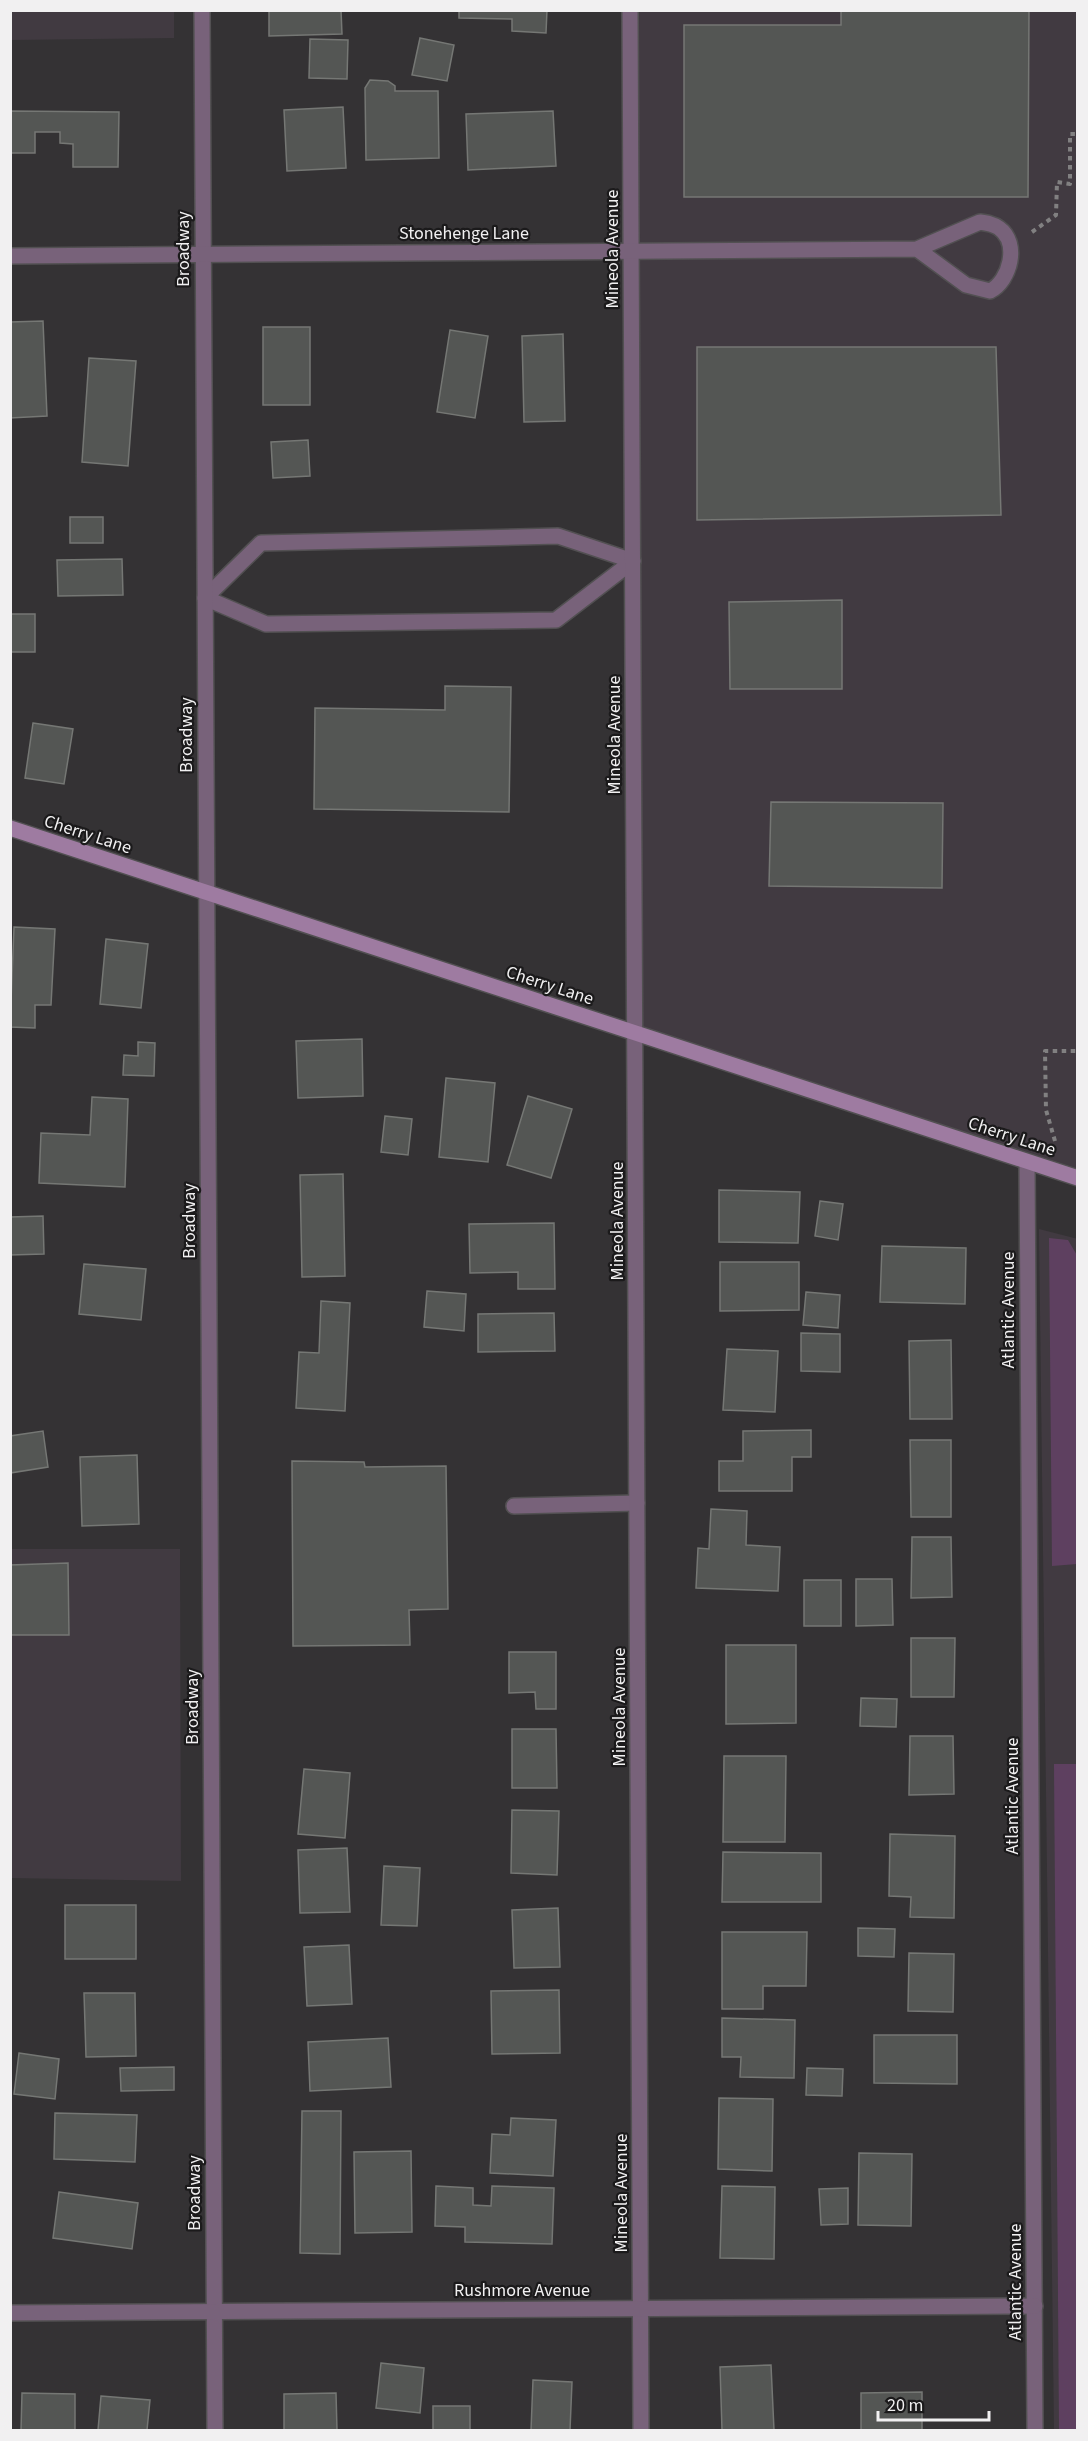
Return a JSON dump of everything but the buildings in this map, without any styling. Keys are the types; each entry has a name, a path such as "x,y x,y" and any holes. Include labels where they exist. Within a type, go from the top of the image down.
{"street":[{"name":"Broadway","path":"202,10 215,2430"},
{"name":"Mineola Avenue","path":"630,10 641,2430"},
{"name":"Stonehenge Lane","path":"10,256 917,249 980,222 999,228 1007,237 1010,248"},
{"path":"917,249 949,275 966,285 990,291 998,287 1006,275 1010,262 1010,248"},
{"path":"558,536 633,561 556,620 266,624 205,598 261,543 558,536"},
{"name":"Cherry Lane","path":"10,828 1077,1178"},
{"name":"Atlantic Avenue","path":"1027,1162 1035,2430"},
{"path":"514,1506 637,1503"},
{"name":"Rushmore Avenue","path":"10,2313 1035,2306"}],"path":[{"path":"1010,248 1056,215 1057,182 1070,184 1070,134 1077,134"},
{"path":"1046,1110 1045,1051 1077,1051"}],"shaded area":[{"path":"10,11 174,11 174,38 11,40"},
{"path":"639,11 1077,11 1077,1178 632,1031"},
{"path":"1039,1229 1078,1239 1077,2430 1054,2430"},
{"path":"1049,1238 1068,1240 1078,1257 1077,1564 1052,1566"},
{"path":"11,1549 180,1549 181,1881 11,1878"},
{"path":"1054,1764 1078,1764 1077,2430 1059,2430"}]}
